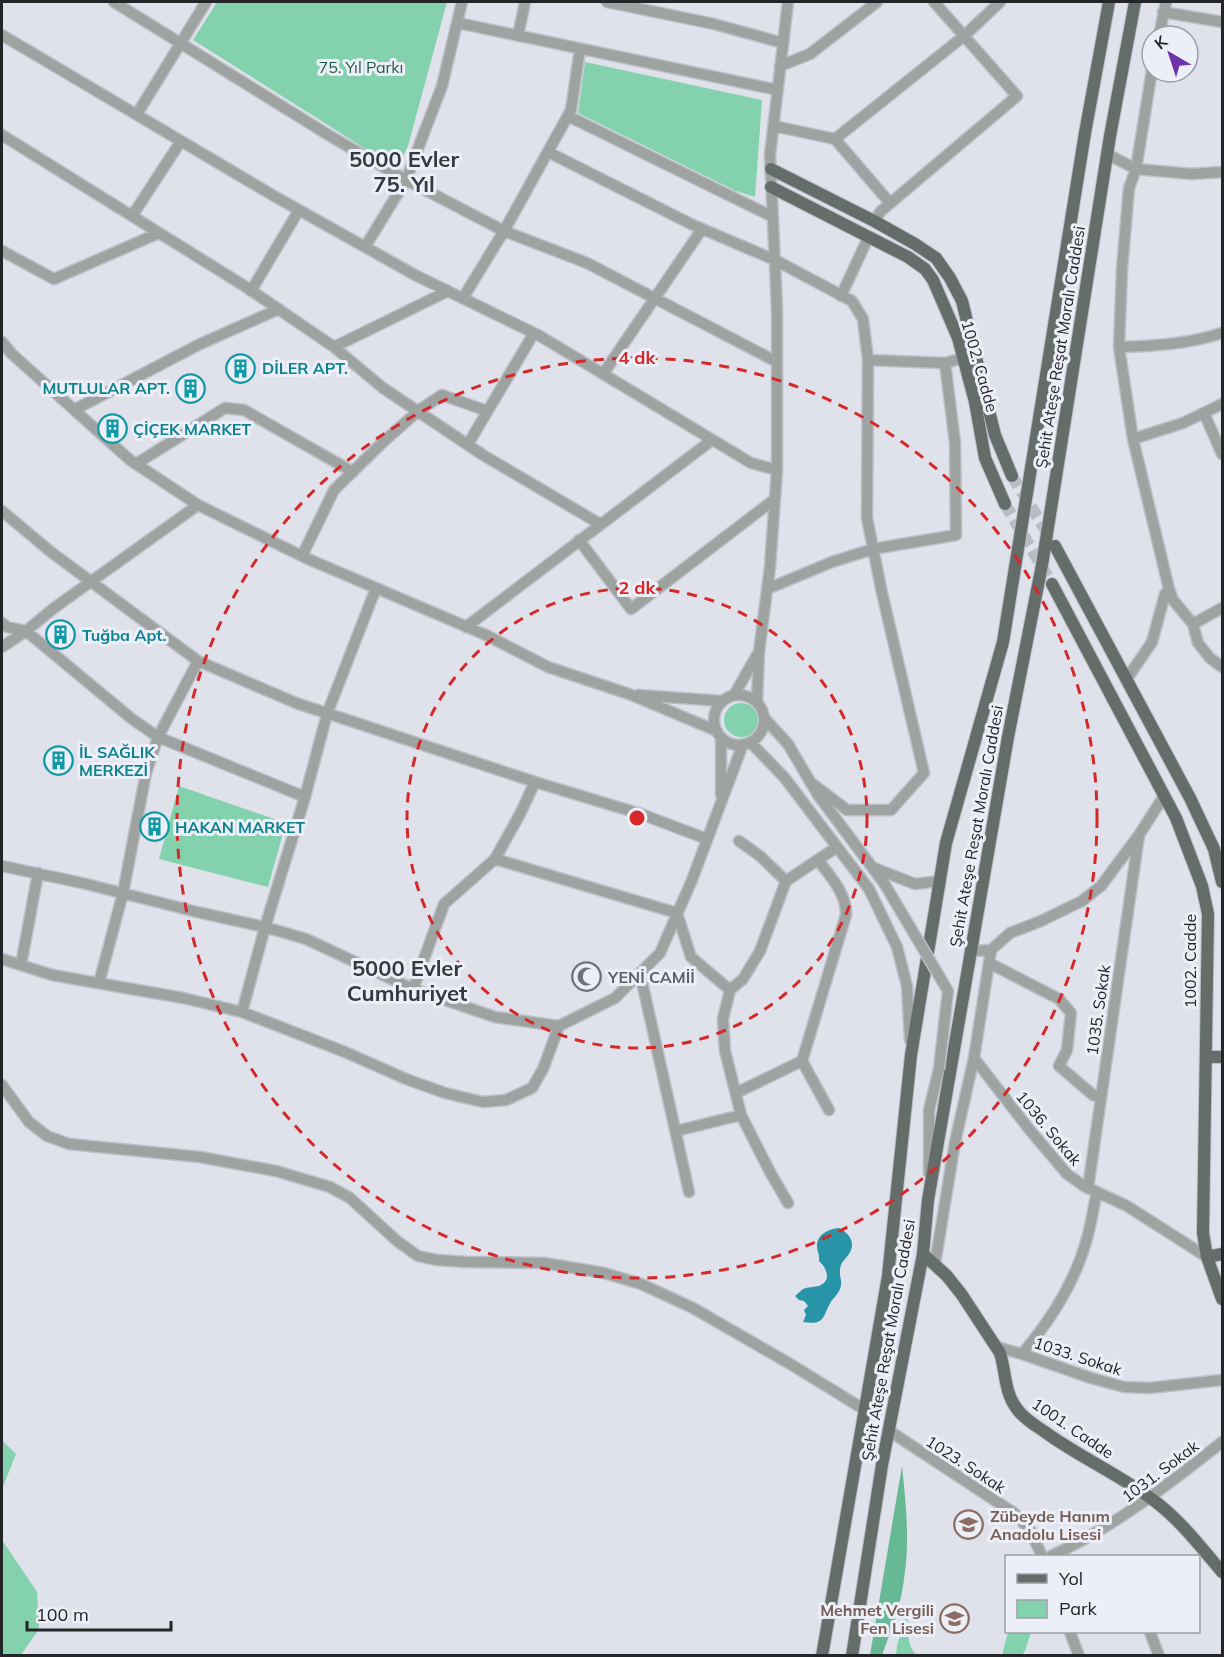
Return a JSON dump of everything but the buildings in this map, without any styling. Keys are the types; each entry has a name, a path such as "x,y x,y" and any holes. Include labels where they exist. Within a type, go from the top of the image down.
{"main road":[{"path":"822,1656 888,1276 911,1055 946,843 1003,642 1085,133 1109,2"},
{"name":"Şehit Ateşe Reşat Moralı Caddesi","path":"852,1656 888,1430 922,1254 928,1200 1008,737 1042,565 1107,154 1136,2"},
{"name":"1002. Cadde","path":"771,169 915,244 936,258 950,278 962,300 975,402 985,458 1005,504"},
{"name":"1002. Cadde","path":"771,187 908,257 925,269 933,280 958,338 969,356 995,435 1012,476"},
{"path":"868,238 874,221"},
{"path":"1055,546 1183,785 1214,849 1222,882"},
{"name":"1002. Cadde","path":"1052,584 1176,818 1202,886 1208,914 1203,1233 1207,1257 1222,1299"},
{"path":"1108,690 1126,680"},
{"path":"1164,796 1183,785"},
{"path":"1206,1057 1222,1057"},
{"name":"1001. Cadde","path":"922,1254 947,1276 997,1347 1003,1362 1011,1401 1024,1417 1055,1439 1150,1497 1175,1520 1198,1553 1222,1572"},
{"path":"1207,1257 1222,1254"}],"street":[{"path":"114,2 405,180 504,231 587,263 777,362"},
{"path":"137,114 206,2"},
{"path":"365,247 405,180 442,86 462,2"},
{"path":"518,36 525,2"},
{"path":"607,2 714,24 783,43"},
{"path":"757,701 759,652 777,470 775,260 770,156 788,2"},
{"path":"780,66 810,54 877,2"},
{"path":"874,221 890,203 1017,96 934,2"},
{"path":"835,139 964,36 1000,2"},
{"path":"1161,24 1165,7 1222,22"},
{"path":"458,23 778,90"},
{"path":"2,35 299,210 415,275 534,333 751,463 777,470"},
{"path":"463,298 504,231 571,110 580,49"},
{"path":"1150,84 1136,169 1129,188 1122,269 1119,347 1133,439 1169,589 1173,600 1193,624 1198,643 1210,658 1222,667"},
{"path":"568,116 773,217"},
{"path":"774,126 835,139 890,203"},
{"path":"2,135 279,309 418,411 600,524"},
{"path":"132,216 182,141"},
{"path":"548,152 702,229 775,260 852,301 863,319 867,360 867,518 924,773 891,810 847,810 810,782"},
{"path":"1107,154 1136,169 1192,174 1222,172"},
{"path":"251,291 299,210"},
{"path":"603,374 702,229"},
{"path":"2,251 54,279 159,233"},
{"path":"841,296 868,238"},
{"path":"334,348 448,291"},
{"path":"74,410 198,345 279,309"},
{"path":"468,444 534,333"},
{"path":"1119,347 1166,345 1203,340 1222,333"},
{"path":"2,342 12,354 136,464 198,505 302,556 466,627 548,667 629,694 719,734 728,742 747,743 784,777 869,889 897,947 907,987 911,1055"},
{"path":"867,360 945,363 969,356"},
{"path":"767,588 832,562 873,549 956,535 955,443 945,363"},
{"path":"302,556 334,490 418,411 442,395 487,411"},
{"path":"1133,439 1183,423 1222,404"},
{"path":"136,464 225,408 244,410 353,472"},
{"path":"1204,413 1222,454"},
{"path":"466,627 712,440"},
{"path":"579,540 631,609 775,499"},
{"path":"2,647 198,505"},
{"path":"2,511 51,552 198,661 327,714 640,814 707,839"},
{"path":"242,1012 327,714 376,588"},
{"path":"1126,680 1152,642 1165,594 1169,589"},
{"path":"1193,624 1222,608"},
{"path":"2,623 7,627 26,631 132,719 158,737 305,797"},
{"path":"734,695 759,652"},
{"path":"99,983 123,893 146,773 158,737 198,661"},
{"path":"629,694 722,701 742,694 757,701 765,719 788,744 818,795 884,883 948,991 939,1069 929,1110 928,1200"},
{"path":"721,801 719,734 715,715 722,701"},
{"path":"2,866 265,927 306,939 413,989 495,1017 559,1026 615,998 660,953 692,880 721,801 747,743 761,733 765,719"},
{"path":"413,989 444,904 495,859 535,782"},
{"path":"971,951 991,950 1010,933 1082,902 1101,886 1139,835 1164,796"},
{"name":"1035. Sokak","path":"1022,1353 1052,1317 1074,1274 1086,1242 1101,1098 1139,835"},
{"path":"739,841 760,856 786,881"},
{"path":"788,1203 741,1115 725,1051 723,1019 730,990 743,979 760,951 786,881 837,847"},
{"path":"495,859 677,913"},
{"path":"818,860 841,893 846,905 846,915 802,1061 829,1110"},
{"path":"873,867 915,884 940,882"},
{"path":"21,965 38,873"},
{"path":"677,913 692,957 730,990"},
{"path":"935,1264 954,1142 974,1058 991,950"},
{"path":"2,959 52,975 183,998 242,1012 345,1052 406,1079 445,1093 483,1102 506,1100 532,1088 543,1069 559,1026"},
{"path":"989,963 1059,999 1071,1013 1067,1050 1059,1066 1093,1095 1101,1098"},
{"path":"640,973 689,1192"},
{"name":"1036. Sokak","path":"974,1058 1067,1174 1092,1190 1127,1206 1207,1257"},
{"path":"736,1093 802,1061"},
{"path":"2,1085 29,1122 47,1136 69,1144 201,1157 276,1171 330,1187 350,1198 397,1241 418,1256 467,1262 544,1263 604,1273 641,1284 693,1308 865,1410"},
{"path":"676,1131 741,1115"},
{"name":"1033. Sokak","path":"997,1347 1124,1387 1149,1388 1222,1380"},
{"name":"1023. Sokak","path":"888,1430 1014,1512 1030,1530 1041,1555"},
{"name":"1031. Sokak","path":"1055,1555 1105,1528 1222,1442"},
{"path":"1070,1633 1079,1656"},
{"path":"1150,1633 1159,1656"}],"green space":[{"name":"75. Yıl Parkı","path":"217,2 447,2 408,146 401,161 388,163 193,40"},
{"path":"585,62 762,100 755,197 736,191 578,113"},
{"path":"741,703 753,708 758,720 753,732 741,737 729,732 724,720 729,708"},
{"path":"179,786 286,823 268,887 159,859"},
{"path":"2,1440 16,1454 2,1489"},
{"path":"902,1466 907,1537 903,1589 882,1655 870,1655"},
{"path":"2,1540 37,1592 39,1629 21,1655 2,1655"},
{"path":"908,1606 909,1638 916,1655 896,1655 897,1646"},
{"path":"1008,1633 1031,1633 1022,1655 1002,1655"}],"water":[{"path":"839,1228 847,1234 852,1243 850,1253 840,1267 840,1288 820,1321 803,1322 806,1315 804,1310 808,1306 795,1296 803,1289 819,1286 826,1281 827,1274 819,1261 818,1242 824,1233"}],"tunnel":[{"path":"1012,476 1050,537"},
{"path":"1005,504 1052,584"}],"place":[{"name":"DİLER APT.","path":"241,368"},
{"name":"MUTLULAR APT.","path":"191,388"},
{"name":"ÇİÇEK MARKET","path":"112,429"},
{"name":"Tuğba Apt.","path":"61,635"},
{"name":"İL SAĞLIK MERKEZİ","path":"58,761"},
{"name":"HAKAN MARKET","path":"154,827"},
{"name":"YENİ CAMİİ","path":"587,977"},
{"name":"Zübeyde Hanım Anadolu Lisesi","path":"969,1525"},
{"name":"Mehmet Vergili Fen Lisesi","path":"955,1619"}],"district":[{"name":"5000 Evler 75. Yıl","path":"404,172"},
{"name":"5000 Evler Cumhuriyet","path":"407,980"}]}
